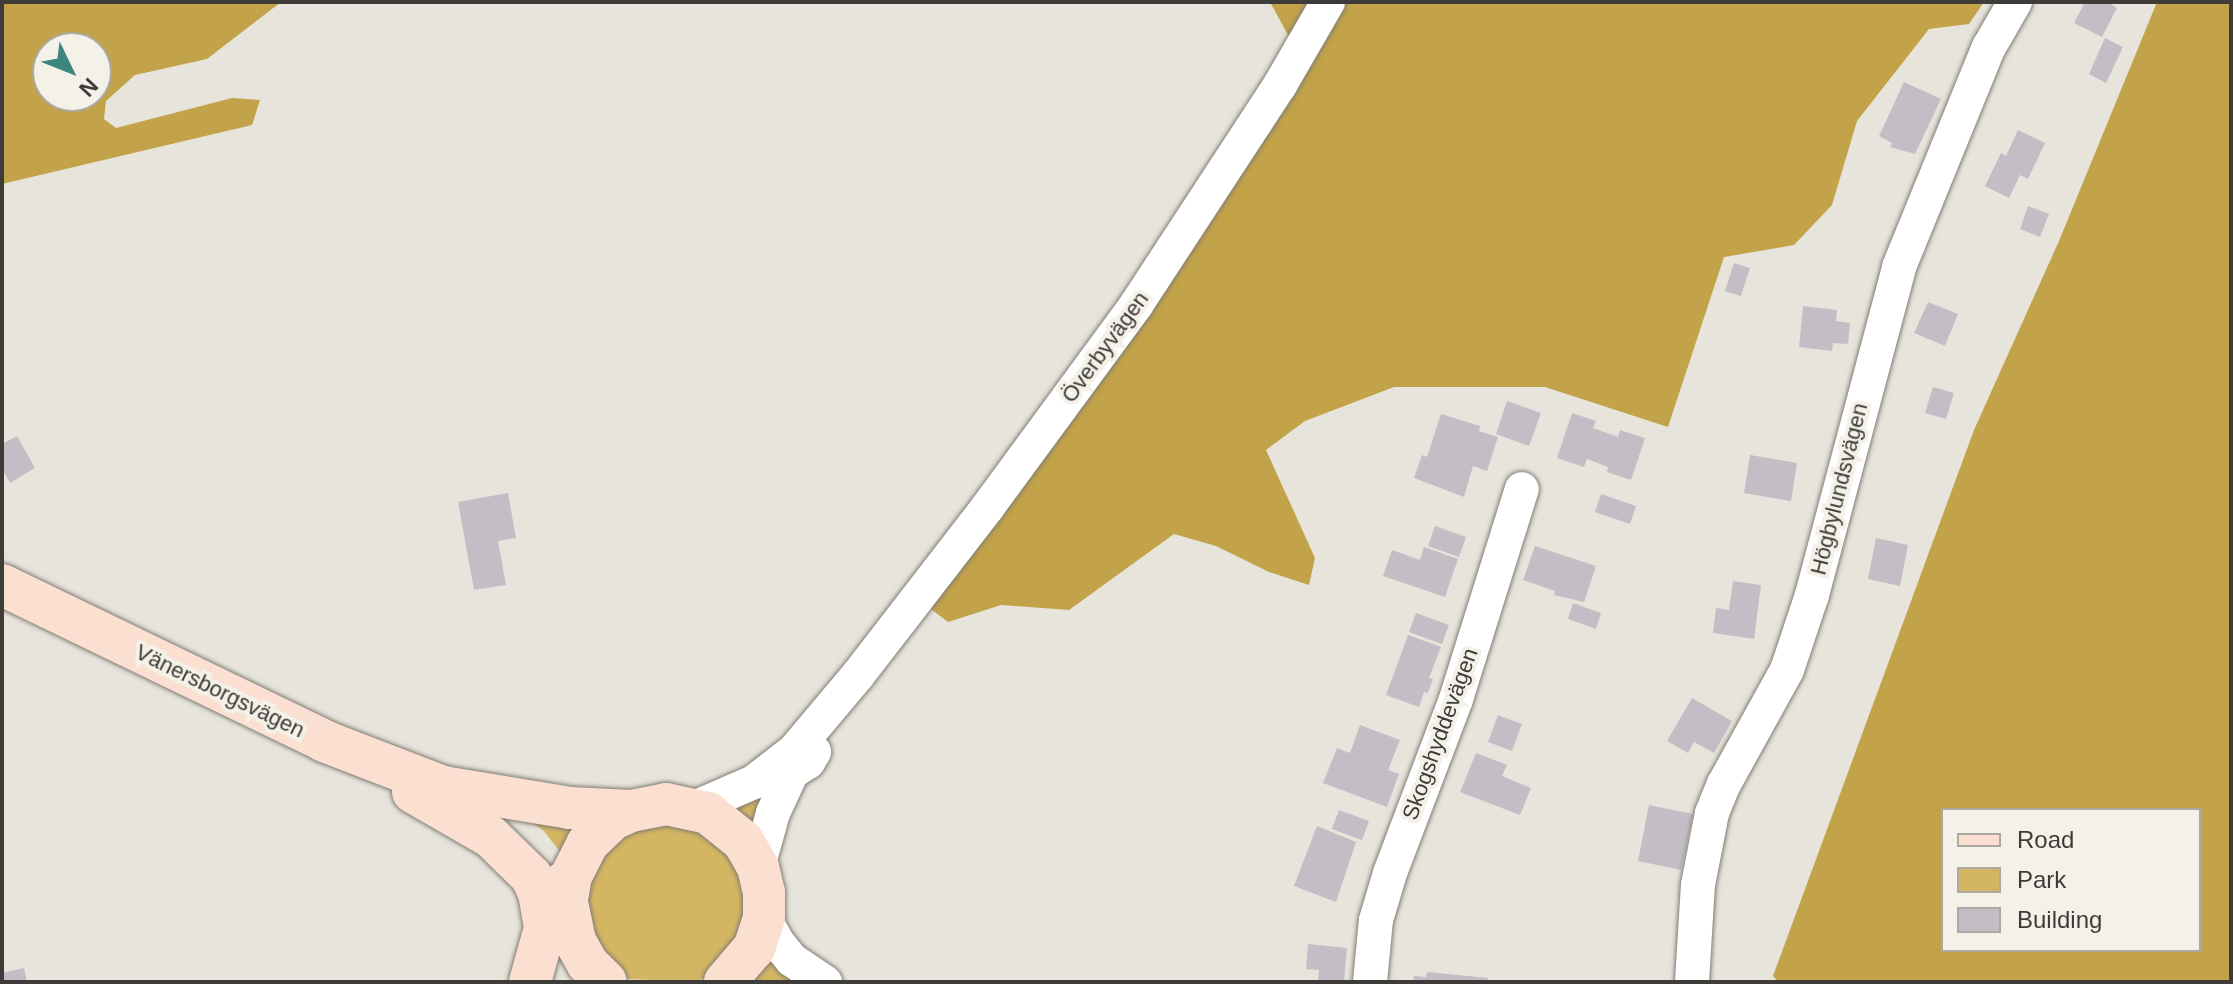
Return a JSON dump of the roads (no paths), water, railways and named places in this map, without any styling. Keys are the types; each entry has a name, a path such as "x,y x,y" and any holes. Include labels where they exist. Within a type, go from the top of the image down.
{"main road":[{"name":"Vänersborgsvägen","path":"2,585 370,761 443,787 570,808 631,811 666,804 694,808 733,830 758,867 764,892 764,918"},
{"path":"370,761 400,785 491,837 531,876 539,893 545,928 530,982"},
{"name":"Vänersborgsvägen","path":"443,787 517,830 543,851 569,911 580,953 606,982"},
{"path":"553,982 577,859 606,825 631,811"},
{"path":"725,982 754,948 764,918"}],"street":[{"name":"Överbyvägen","path":"694,808 754,782 794,751 858,675 987,508 1136,305 1280,85 1328,2"},
{"name":"Högbylundsvägen","path":"1692,982 1698,885 1712,813 1787,670 1812,595 1899,267 1989,47 2015,2"},
{"name":"Skogshyddevägen","path":"1370,982 1376,920 1386,885 1456,699 1522,489"},
{"name":"Överbyvägen","path":"758,867 773,813 792,772 808,762 858,675"},
{"name":"Vänersborgsvägen","path":"764,918 792,960 825,982"}]}
